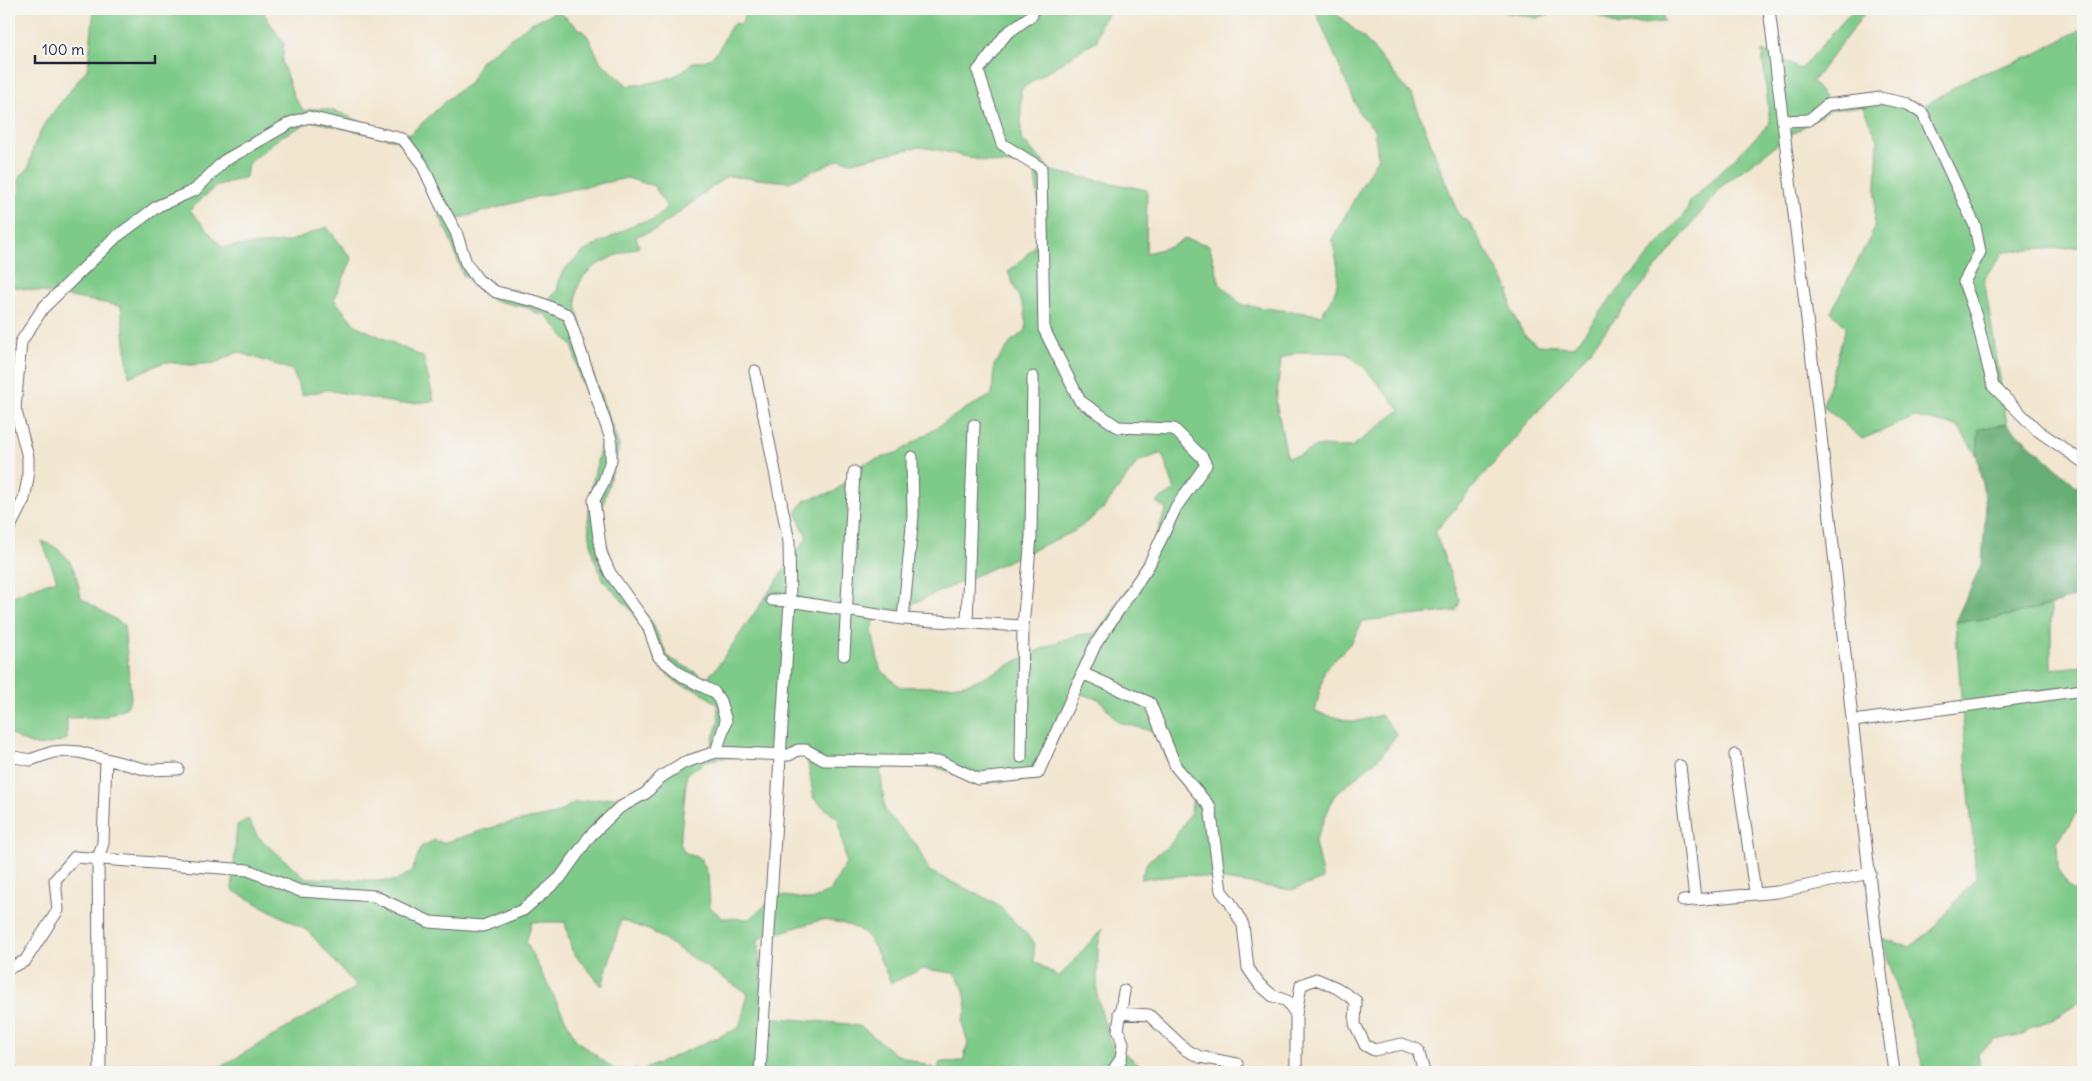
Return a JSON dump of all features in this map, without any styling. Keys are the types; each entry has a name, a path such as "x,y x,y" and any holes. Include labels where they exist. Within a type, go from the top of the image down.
{"street":[{"path":"9,968 24,961 58,910 55,880 75,857 248,870 300,891 374,896 430,922 483,926 523,910 560,878 590,836 618,808 646,793 661,777 683,763 716,752 737,751 789,755 798,750 806,750 824,760 942,762 978,779 1038,773 1095,645 1149,565 1176,507 1206,465 1202,457 1174,429 1118,426 1080,401 1044,329 1041,168 1002,144 978,71 1006,34 1032,15 1032,9"},
{"path":"1770,9 1875,927 1894,1072"},
{"path":"1783,121 1809,120 1826,105 1880,98 1908,104 1923,114 1975,226 1980,252 1964,282 1976,316 1993,386 2037,430 2083,462"},
{"path":"9,528 24,499 28,478 28,458 15,408 21,342 43,308 116,237 158,206 195,190 224,161 290,123 309,117 403,139 422,164 456,232 466,262 478,280 496,292 538,302 568,315 611,439 611,460 604,481 594,500 601,553 610,573 648,626 659,657 684,677 714,692 720,701 726,721 716,752"},
{"path":"755,371 789,542 790,601 760,1072"},
{"path":"1021,757 1023,626 1030,537 1033,377"},
{"path":"966,623 974,425"},
{"path":"903,619 913,516 912,457"},
{"path":"844,655 854,472"},
{"path":"772,600 790,601 903,619 1023,626"},
{"path":"1082,673 1150,703 1176,767 1210,807 1221,891 1244,925 1248,968 1259,984 1273,996 1287,1001 1296,1014"},
{"path":"1852,721 2083,690"},
{"path":"9,759 15,757 30,760 52,752 66,751 79,752 148,770 178,769"},
{"path":"1735,755 1755,892"},
{"path":"100,1072 98,859 103,843 106,760"},
{"path":"1680,766 1689,900 1755,892 1778,892 1870,874"},
{"path":"1296,1072 1296,1014 1301,985 1316,979 1337,988 1356,1001 1355,1024 1365,1046 1374,1050 1402,1044 1418,1050 1424,1072"},
{"path":"1112,1072 1121,1059 1123,1043 1118,1030 1119,1013 1124,991"},
{"path":"1119,1013 1149,1015 1186,1050 1200,1057 1237,1064"}],"green space":[{"path":"94,9 261,9 284,44 282,62 294,97 304,111 313,109 330,110 371,125 410,134 455,93 469,84 480,62 531,23 558,11 587,35 600,61 628,86 672,77 692,62 708,59 718,50 733,24 742,23 746,9 1111,9 1100,24 1097,40 1021,89 1021,139 1052,171 1147,190 1146,253 1170,247 1185,239 1209,245 1220,284 1242,305 1321,315 1333,295 1338,279 1337,261 1332,239 1378,157 1374,129 1360,114 1316,12 1286,9 1340,9 1335,13 1365,39 1413,97 1458,214 1470,223 1509,290 1511,310 1524,335 1538,345 1574,347 1608,302 1687,211 1689,203 1770,123 1762,51 1801,69 1854,9 1868,9 1812,82 1829,102 1836,99 1922,107 1972,77 2032,56 2083,28 2083,247 2005,251 1984,278 2007,424 1979,429 1977,456 1958,426 1915,417 1862,439 1823,406 1846,327 1831,312 1874,230 1878,140 1862,106 1829,110 1783,140 1723,185 1586,355 1435,532 1460,601 1456,611 1363,621 1351,643 1325,669 1315,712 1354,722 1381,715 1397,734 1381,756 1334,796 1315,842 1323,879 1292,890 1189,875 1140,879 1148,861 1171,844 1191,812 1193,796 1172,771 1156,732 1118,722 1099,699 1081,694 1068,716 1038,779 985,783 932,766 882,766 880,768 885,811 916,844 929,871 996,903 1034,942 1034,961 1059,977 1102,929 1098,946 1097,994 1109,1041 1149,1072 212,1072 357,987 308,931 232,890 237,825 248,819 258,837 306,878 394,881 412,872 421,847 435,840 443,843 500,825 555,814 574,803 640,793 684,755 710,749 719,720 717,704 698,690 679,684 660,668 647,638 632,611 603,580 593,556 588,522 592,485 604,431 594,404 580,379 573,347 545,314 537,314 529,308 492,300 463,275 451,241 410,151 396,140 312,121 280,137 248,164 246,177 216,186 190,210 222,247 287,242 327,227 352,259 334,299 355,325 423,357 434,401 400,404 328,390 302,395 292,370 238,352 215,363 190,365 165,362 129,377 121,306 9,286 9,200 19,194 19,177 28,169 34,145 46,121 88,68","holes":["918,147 984,161 1011,164 1025,163 1035,171 1041,231 1037,242 1030,251 1008,272 1025,311 1026,330 1012,341 994,365 992,395 965,409 899,452 863,464 834,492 805,500 796,513 807,537 715,670 706,678 668,657 652,622 612,571 600,516 619,446 583,347 587,340 576,303 578,289 583,278 592,269 604,261 639,247 636,236 656,230 727,176 789,182 840,159 852,162","627,178 654,186 667,207 653,220 637,223 583,252 566,268 558,281 558,289 548,301 514,290 493,287 473,269 455,223 460,218 536,197","1298,352 1346,353 1363,366 1400,410 1352,447 1316,446 1301,455 1287,457 1276,402 1281,359","1162,453 1175,490 1156,502 1166,509 1147,561 1107,620 1093,634 1066,639 982,678 961,685 900,687 880,669 872,632 874,621 1075,531 1103,509 1138,462","801,754 807,758 814,799 839,820 846,863 830,891 812,900 777,895 750,919 722,918 710,907 708,874 701,859 684,852 680,842 687,773 709,760 745,755","621,920 651,931 748,994 739,1028 643,1070 615,1070 576,1040 526,942 532,922 565,922 572,951 602,986","821,920 851,926 861,931 874,946 891,983 922,969 955,973 964,990 967,1008 962,1023 968,1043 963,1061 940,1062 938,1070 895,1054 862,1027 848,1024 768,1017 764,1010 758,939"]},
{"path":"1491,9 1565,9 1537,18"},
{"path":"1586,9 1662,9 1664,22 1618,26"},
{"path":"2007,424 2083,492 2083,594 2051,605 1997,618 1955,622 1982,563 1986,505 1977,456 1979,429"},
{"path":"42,541 52,545 66,556 77,579 81,598 124,625 131,697 127,707 104,717 67,718 67,739 50,744 37,745 24,742 9,733 9,598 57,580"},
{"path":"2051,605 2051,669 2083,666 2083,798 2079,810 2057,842 2058,870 2069,887 2083,899 2083,1000 2052,1020 2033,1026 2023,1034 1995,1040 1977,1054 1981,1072 1925,1072 1881,938 1910,947 1932,930 1976,878 1955,622 1997,618"}]}
